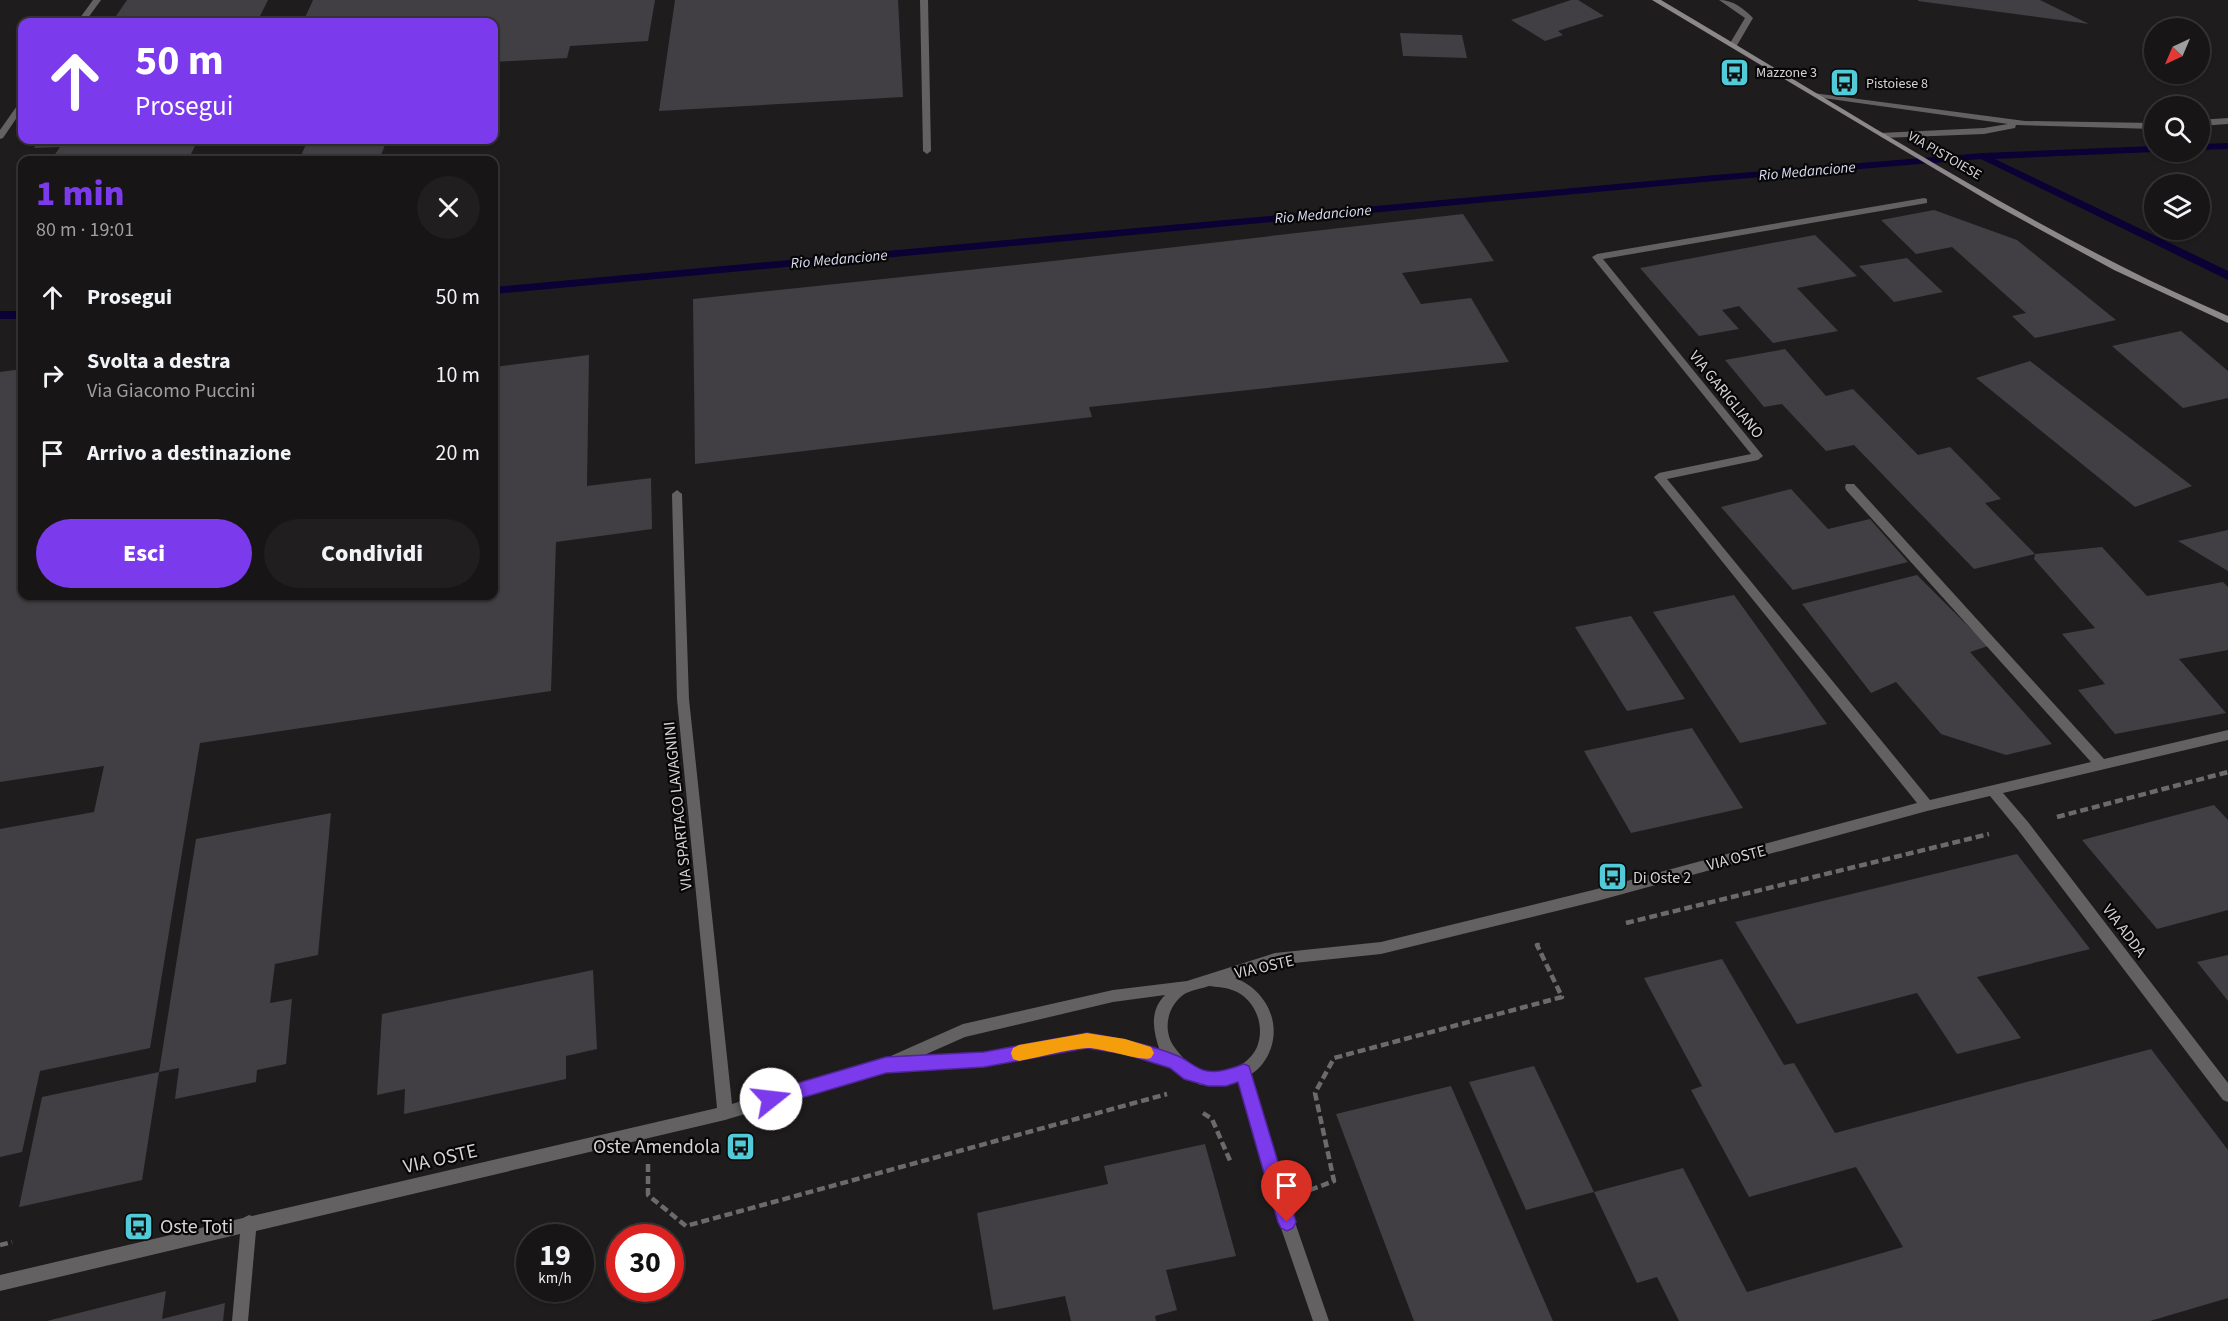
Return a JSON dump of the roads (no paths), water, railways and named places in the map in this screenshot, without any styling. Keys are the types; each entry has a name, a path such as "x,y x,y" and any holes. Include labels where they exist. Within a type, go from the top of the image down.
{"street":[{"path":"84,18 98,0"},
{"path":"924,0 927,151"},
{"name":"VIA PISTOIESE","path":"1656,0 1965,182 2117,267 2228,320"},
{"path":"1723,0 1749,18 1733,45"},
{"path":"1816,95 2025,124 2144,126"},
{"path":"0,136 18,111"},
{"path":"2210,122 2228,121"},
{"path":"1883,135 1984,131 2025,124"},
{"name":"VIA GARIGLIANO","path":"1924,201 1597,257 1758,456 1659,477 1927,806"},
{"path":"1850,487 2100,764"},
{"name":"VIA SPARTACO LAVAGNINI","path":"677,495 683,699 725,1113"},
{"name":"VIA OSTE","path":"1209,980 1275,959 1381,948 1597,895 1992,789 2228,735"},
{"name":"VIA ADDA","path":"1992,789 2023,826 2228,1095"},
{"path":"1209,980 1226,982 1243,989 1256,1000 1265,1014 1268,1031 1265,1046 1257,1061 1244,1072 1226,1078 1208,1079 1190,1073 1175,1062 1165,1050 1160,1036 1159,1021 1164,1006 1173,994 1185,986 1209,980"},
{"name":"VIA OSTE","path":"0,1282 725,1113 886,1065 963,1031 1113,996 1185,986"},
{"name":"VIA OSTE","path":"886,1065 984,1059 1087,1041 1125,1046 1175,1062"},
{"path":"1244,1072 1280,1202 1321,1321"},
{"path":"240,1321 249,1223"}],"waterway":[{"name":"Rio Medancione","path":"2210,147 2228,146"},
{"name":"Rio Medancione","path":"498,291 1715,178 1983,156 2144,149"},
{"path":"1985,158 2228,276"},
{"name":"Rio Medancione","path":"0,315 18,315"}],"place":[{"name":"Mazzone 3","path":"1735,72"},
{"name":"Pistoiese 8","path":"1845,83"},
{"name":"Di Oste 2","path":"1612,877"},
{"name":"Oste Amendola","path":"741,1146"},
{"name":"Oste Toti","path":"139,1226"}]}
